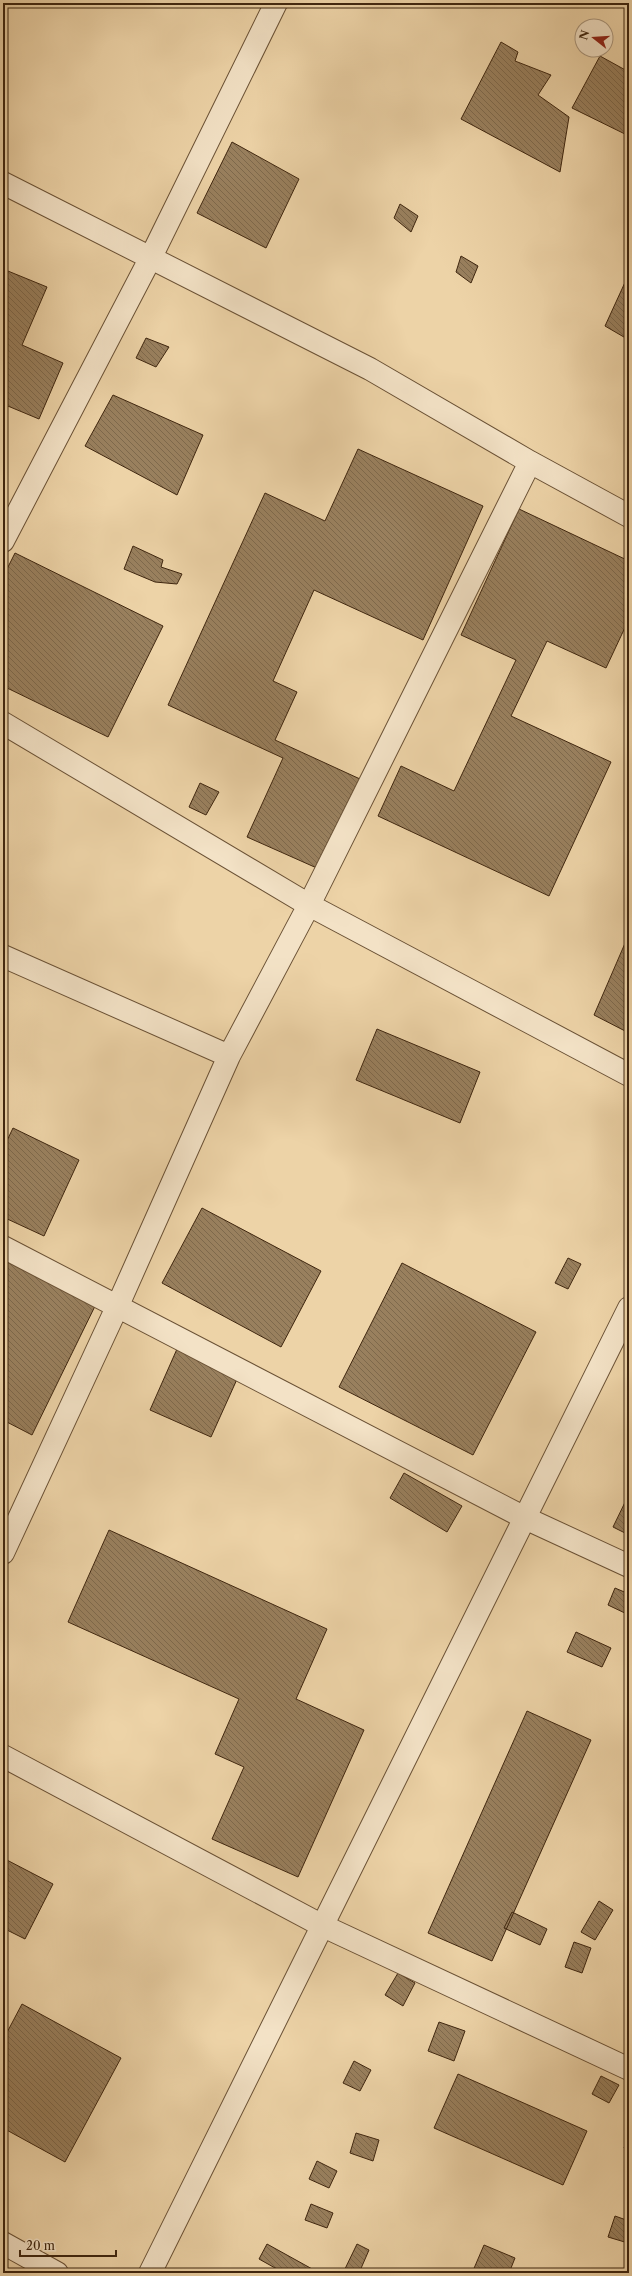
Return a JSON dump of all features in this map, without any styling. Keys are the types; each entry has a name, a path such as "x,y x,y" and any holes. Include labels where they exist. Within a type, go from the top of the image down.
{"street":[{"path":"3,541 151,257 276,3"},
{"path":"3,183 370,369 530,462 629,516"},
{"path":"3,1553 118,1305 229,1056 309,905 530,462"},
{"path":"3,722 309,905 629,1075"},
{"path":"3,956 229,1056"},
{"path":"3,1247 118,1305 525,1518 629,1566"},
{"path":"150,2273 321,1924 629,1308"},
{"path":"3,1756 321,1924 629,2069"},
{"path":"3,2243 57,2273"}],"building":[{"path":"501,42 518,52 515,61 551,75 538,95 569,117 560,172 461,119"},
{"path":"599,58 604,58 629,72 629,136 572,108"},
{"path":"232,142 299,179 266,248 197,213"},
{"path":"400,204 418,216 411,232 394,218"},
{"path":"461,256 478,266 471,283 456,272"},
{"path":"3,269 47,287 22,345 63,363 39,419 3,404"},
{"path":"627,278 629,279 629,340 605,326"},
{"path":"146,338 169,347 156,367 136,358"},
{"path":"113,395 203,435 177,495 85,446"},
{"path":"358,449 483,506 423,640 314,590 273,681 297,692 275,740 360,779 319,869 247,837 283,758 168,705 265,493 325,521"},
{"path":"519,509 629,561 629,619 606,668 547,641 511,716 611,762 549,896 378,816 401,766 454,791 516,660 461,635"},
{"path":"133,546 163,560 161,567 182,574 177,584 155,582 124,569"},
{"path":"15,553 163,626 108,737 3,686 3,577"},
{"path":"200,783 219,792 206,815 189,807"},
{"path":"629,934 629,1033 594,1015"},
{"path":"377,1029 480,1072 460,1123 356,1080"},
{"path":"13,1128 79,1160 44,1236 3,1217 3,1149"},
{"path":"202,1208 321,1271 281,1347 162,1283"},
{"path":"10,1256 98,1300 32,1435 3,1420 3,1270"},
{"path":"568,1258 581,1264 568,1289 555,1283"},
{"path":"402,1263 536,1332 473,1455 339,1387"},
{"path":"177,1349 238,1377 211,1437 150,1410"},
{"path":"404,1473 462,1506 447,1532 390,1498"},
{"path":"629,1494 629,1535 613,1527"},
{"path":"109,1530 327,1629 296,1699 364,1730 298,1877 212,1839 244,1767 215,1754 239,1699 68,1622"},
{"path":"615,1588 629,1594 629,1615 608,1605"},
{"path":"576,1632 611,1648 602,1667 567,1652"},
{"path":"527,1711 591,1740 492,1961 428,1933"},
{"path":"3,1858 53,1884 25,1939 3,1928"},
{"path":"599,1901 613,1910 595,1940 581,1932"},
{"path":"512,1912 547,1929 540,1945 504,1928"},
{"path":"574,1942 591,1948 582,1973 565,1967"},
{"path":"398,1973 415,1983 403,2006 385,1995"},
{"path":"629,1981 629,1990 625,1988"},
{"path":"22,2004 121,2058 65,2162 3,2128 3,2040"},
{"path":"439,2022 465,2031 454,2061 428,2051"},
{"path":"354,2061 371,2070 360,2091 343,2083"},
{"path":"458,2074 587,2131 563,2185 434,2128"},
{"path":"601,2076 619,2085 609,2103 592,2094"},
{"path":"356,2133 379,2140 373,2161 350,2153"},
{"path":"629,2135 629,2149 624,2148"},
{"path":"317,2161 337,2171 329,2188 309,2179"},
{"path":"311,2204 333,2213 327,2228 305,2220"},
{"path":"615,2216 629,2221 628,2243 608,2237"},
{"path":"267,2244 314,2270 312,2273 284,2273 259,2259"},
{"path":"357,2244 369,2250 359,2273 343,2273"},
{"path":"484,2245 515,2258 509,2273 472,2273"}]}
